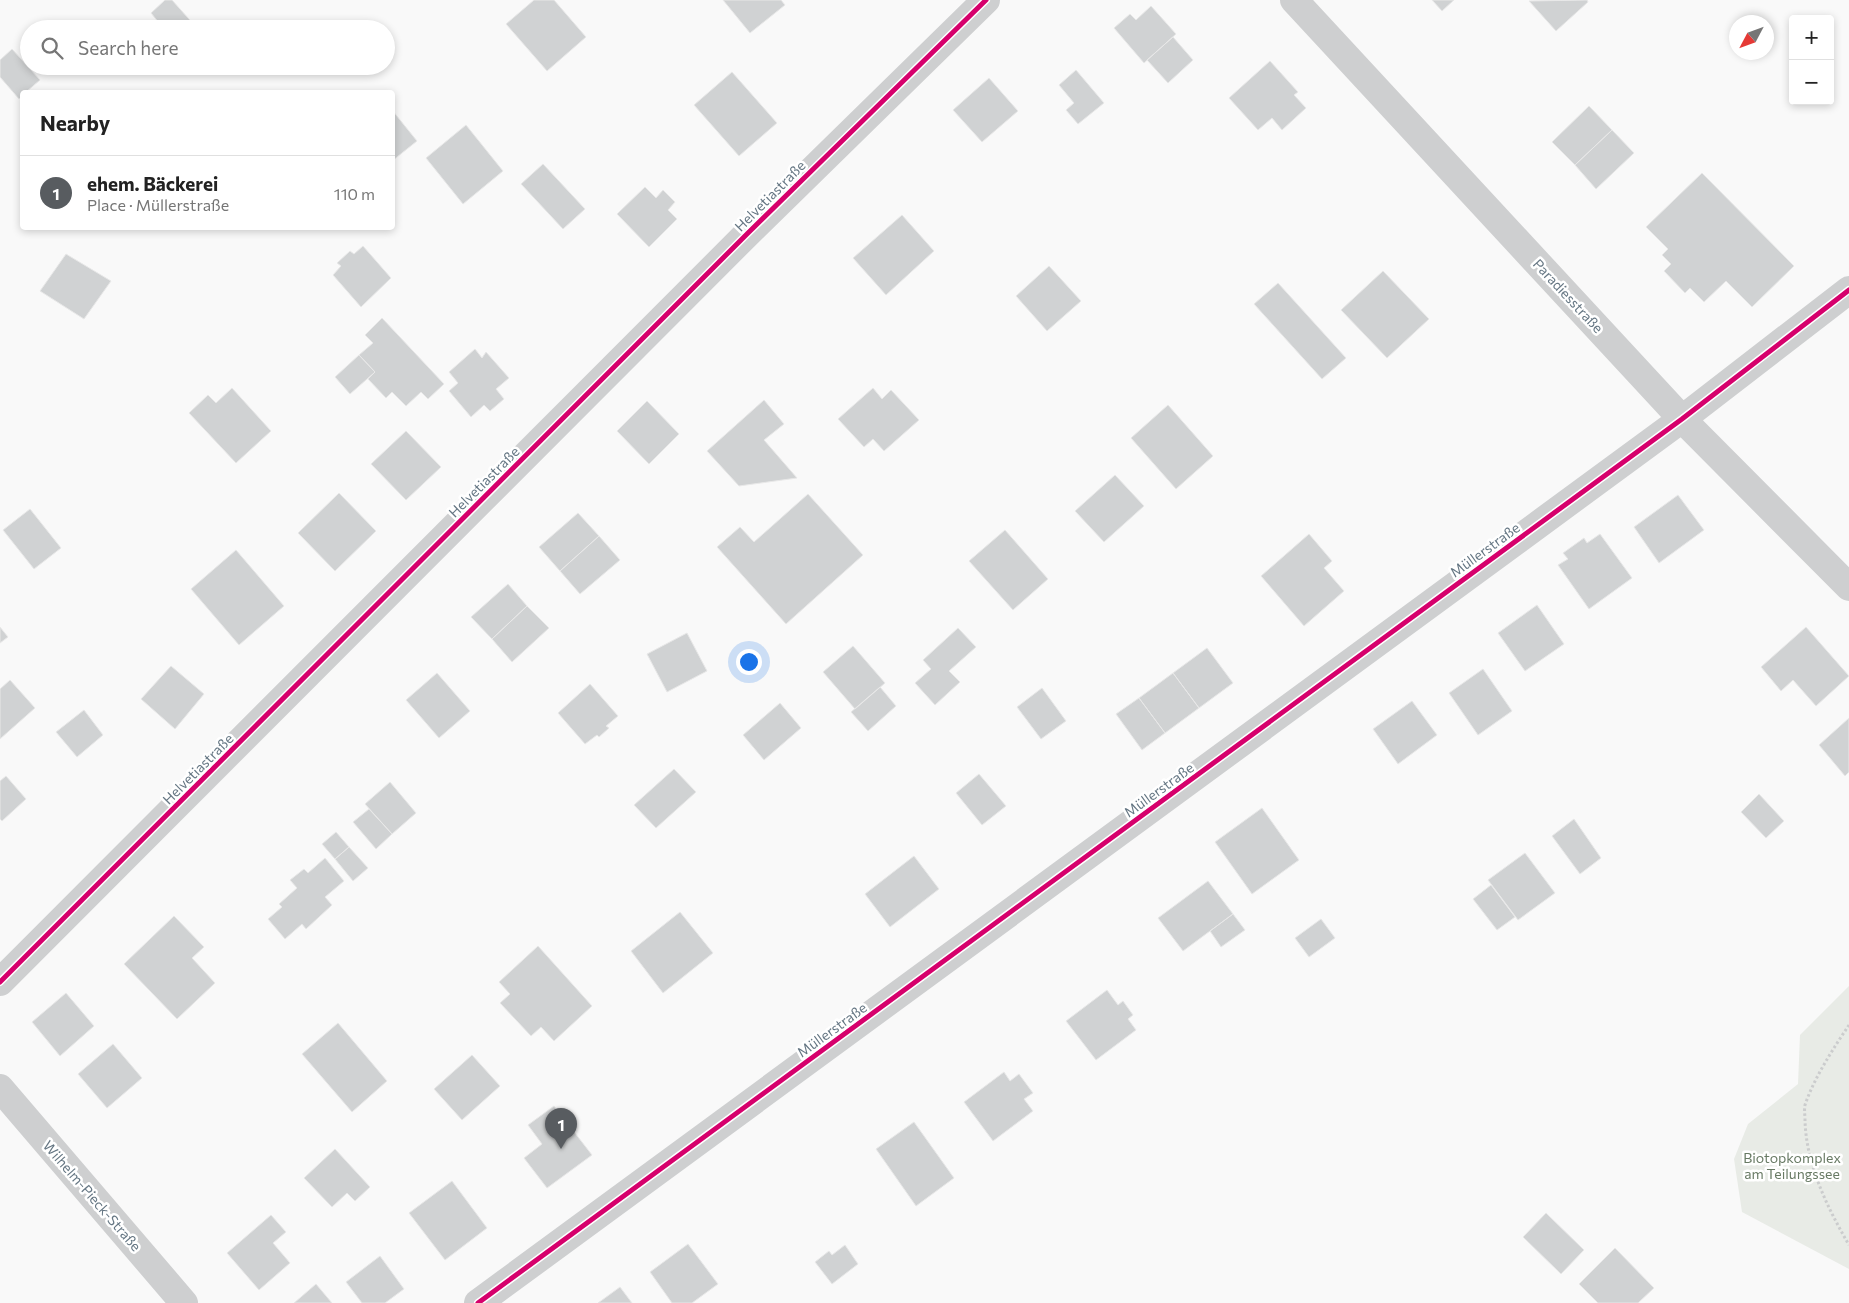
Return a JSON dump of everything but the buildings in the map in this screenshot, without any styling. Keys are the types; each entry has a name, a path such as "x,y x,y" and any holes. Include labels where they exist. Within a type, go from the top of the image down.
{"street":[{"name":"Helvetiastraße","path":"0,982 741,240 986,0"},
{"name":"Paradiesstraße","path":"1294,0 1682,419 1849,586"},
{"name":"Müllerstraße","path":"478,1303 1682,419 1849,290"},
{"name":"Wilhelm-Pieck-Straße","path":"0,1088 184,1303"}],"path":[{"path":"1849,1025 1828,1058 1805,1107 1806,1140 1819,1184 1849,1245"}],"green space":[{"name":"Biotopkomplex am Teilungssee","path":"1849,986 1849,1269 1742,1212 1734,1159 1748,1124 1798,1084 1800,1035"}],"cycle path":[{"path":"0,982 748,233 986,0"},
{"path":"478,1303 1682,419 1849,290"}],"place":[{"name":"ehem. Bäckerei","path":"561,1149"}]}
